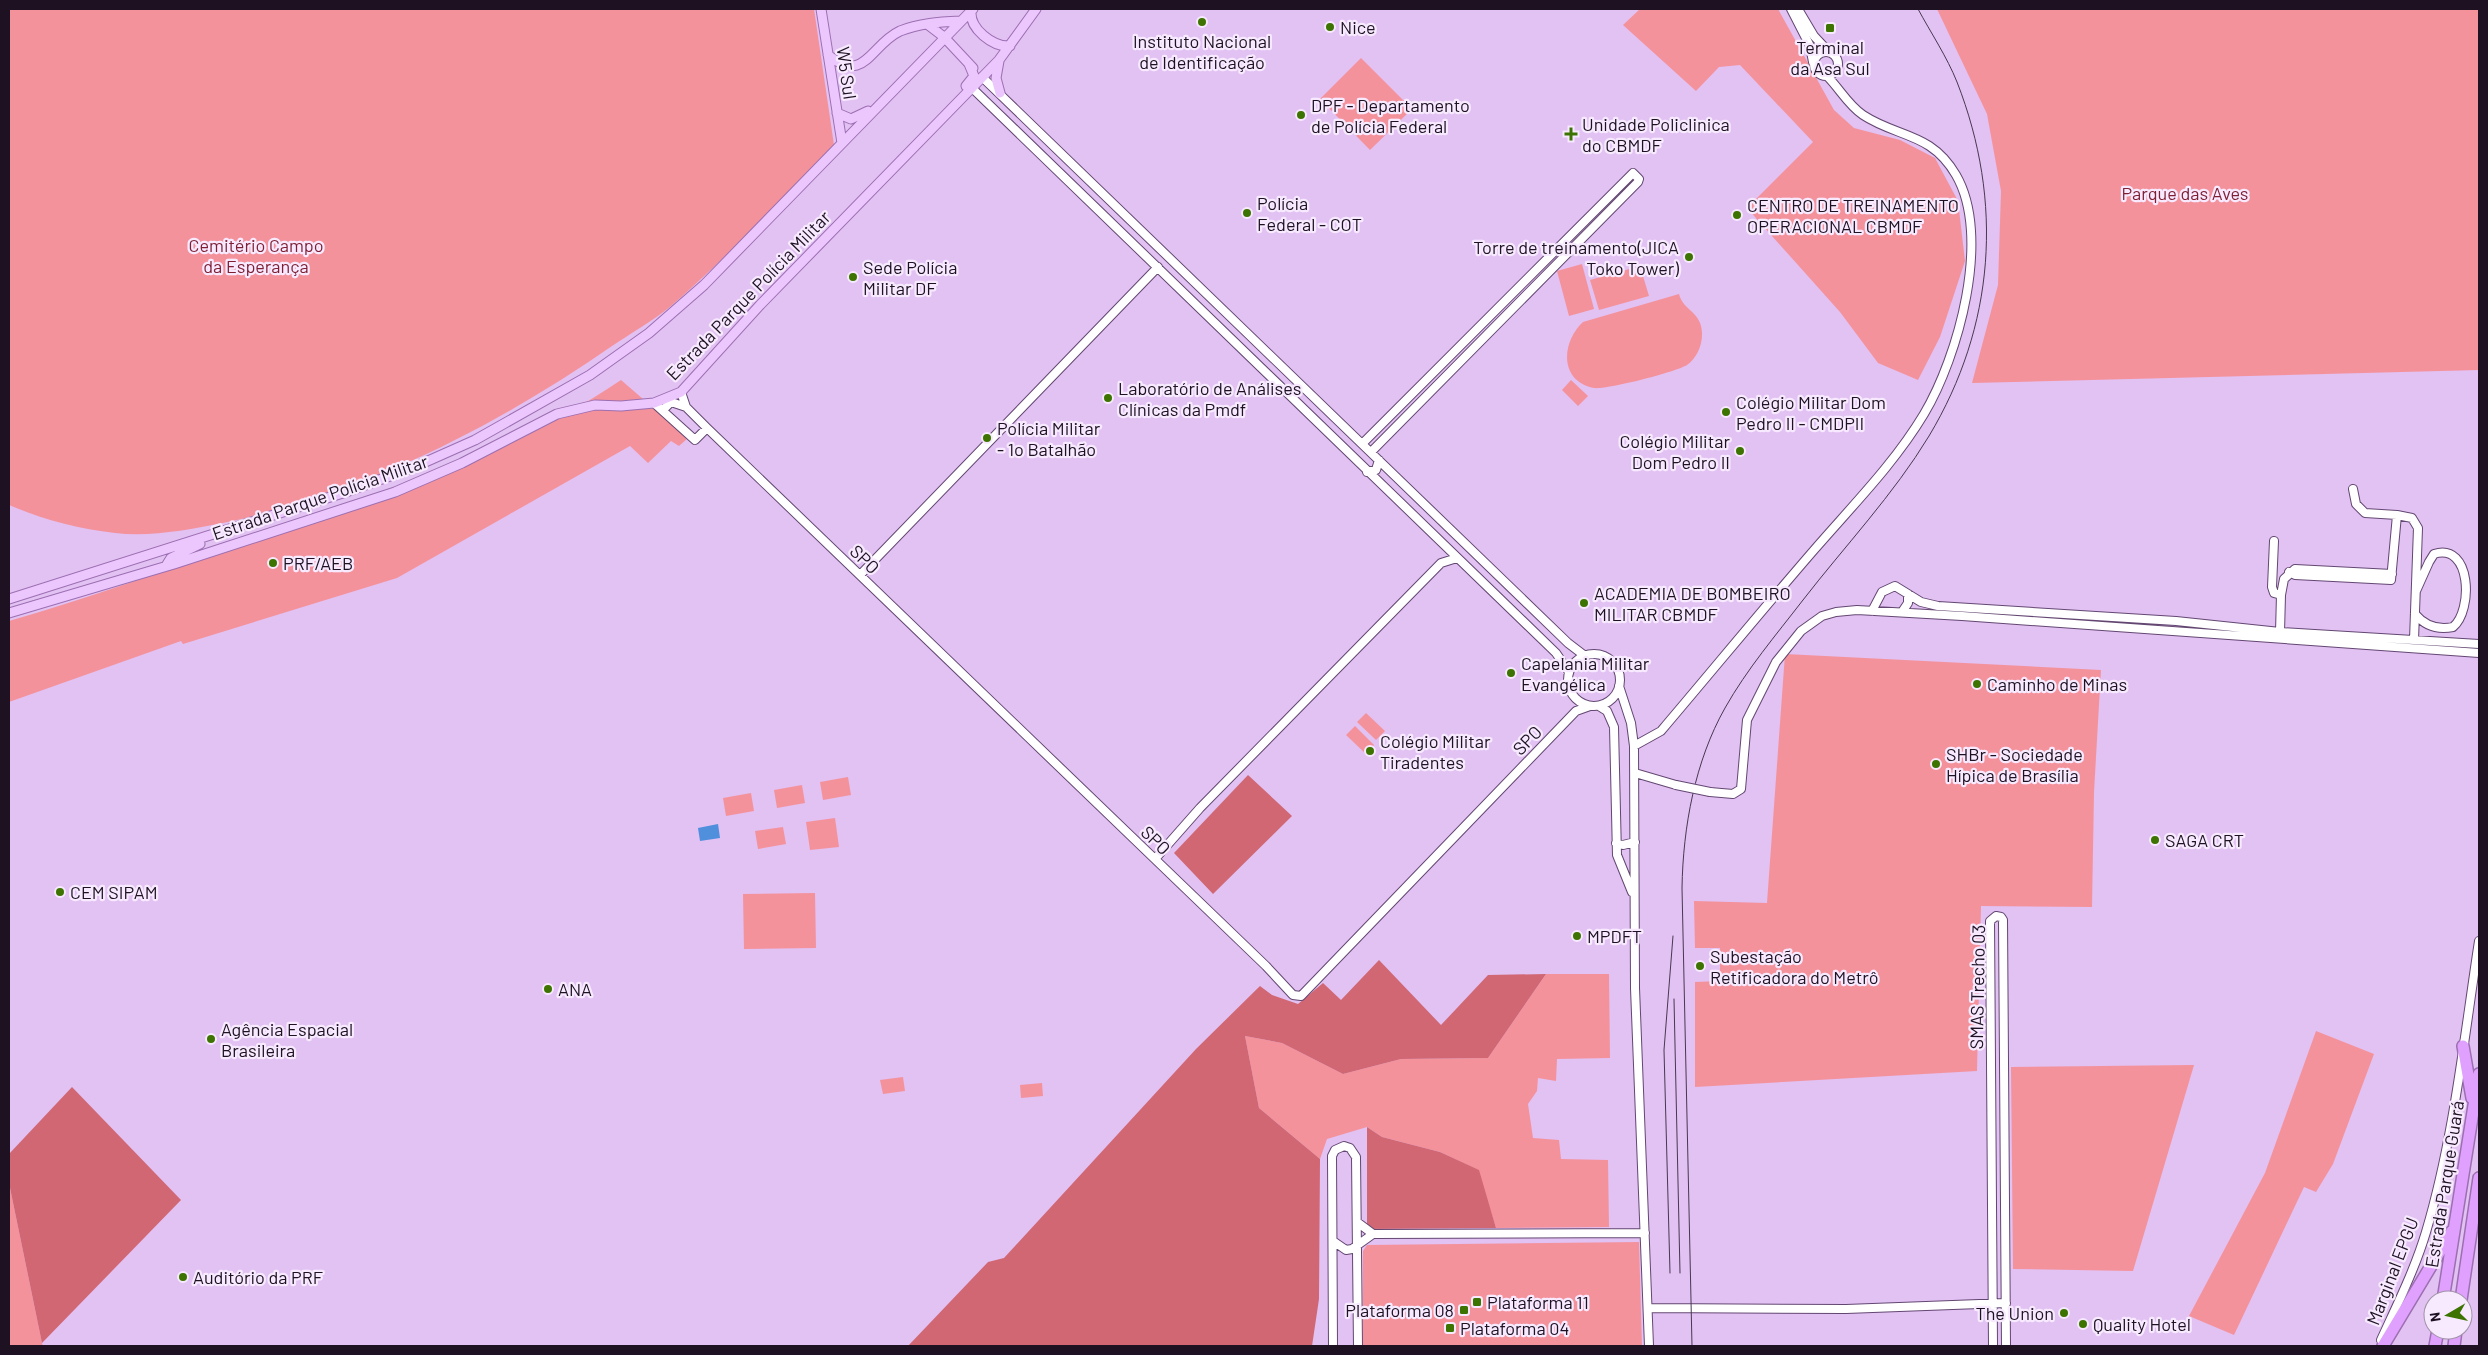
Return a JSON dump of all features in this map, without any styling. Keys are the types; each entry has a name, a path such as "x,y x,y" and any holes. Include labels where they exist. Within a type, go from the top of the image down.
{"highway":[{"path":"2463,1046 2474,1107"},
{"name":"Estrada Parque Guará","path":"2445,1290 2479,1074"},
{"name":"Estrada Parque Guará","path":"2462,1290 2479,1178"},
{"path":"2383,1346 2454,1227"}],"main road":[{"name":"W5 Sul","path":"821,9 842,143"},
{"name":"Estrada Parque Polícia Militar","path":"11,612 166,566 395,492 462,463 557,414 577,408 654,403 681,392 760,305 999,60 1036,9"},
{"path":"972,10 972,21 979,30 999,45 1010,46"},
{"name":"Estrada Parque Polícia Militar","path":"9,600 346,492 412,468 475,440 590,375 649,333 704,285 972,10"},
{"path":"828,55 840,65 855,67 862,64 884,41 899,32 927,24 961,21"},
{"path":"927,24 944,37 982,77"},
{"path":"999,60 996,78 1000,93"},
{"path":"900,162 904,153 972,80 974,74 969,64"},
{"path":"836,113 851,119 874,109"},
{"path":"462,463 455,461 454,456 456,452 475,440"},
{"path":"395,492 417,477 418,472 412,468"},
{"path":"166,566 171,558 179,553 236,527"}],"street":[{"path":"1634,746 1660,731 1911,434 1944,375 1957,336 1966,297 1970,250 1969,216 1966,200 1957,177 1939,154 1923,142 1866,117 1846,100 1839,88 1827,76 1817,73 1810,46 1791,9"},
{"path":"1798,9 1814,36 1838,61 1836,71 1839,88"},
{"path":"1813,63 1818,54 1828,51"},
{"path":"1827,76 1836,71"},
{"path":"982,77 1094,183 1568,643 1585,656"},
{"path":"972,88 1367,472 1494,592 1556,653 1569,672"},
{"path":"1362,444 1499,308 1559,254 1629,191 1639,180 1633,173 1559,254 1506,314 1371,452"},
{"path":"1083,195 1085,187 1094,183"},
{"path":"1623,184 1629,191"},
{"path":"1126,237 1132,234 1137,225"},
{"path":"860,575 1158,267"},
{"path":"1211,319 1217,320 1220,318 1223,308"},
{"path":"1499,308 1506,314"},
{"path":"1443,365 1450,372"},
{"name":"SPO","path":"681,392 686,407 707,428 1266,966 1293,995 1301,996 1576,712 1590,706"},
{"path":"663,410 671,402 686,407"},
{"path":"654,403 695,440 707,428"},
{"path":"1309,414 1311,406 1319,403"},
{"path":"1394,413 1404,418"},
{"path":"1367,472 1376,470 1379,460"},
{"path":"2353,489 2356,504 2365,513 2412,518 2417,524 2414,640"},
{"path":"2280,632 2281,595 2284,579 2289,572 2295,575 2389,580 2392,574 2397,515"},
{"path":"2274,541 2272,587 2274,592 2281,595"},
{"path":"1441,563 1443,545"},
{"path":"2415,614 2424,623 2437,627 2453,627 2460,620 2465,597 2460,560 2448,553 2434,554 2416,591"},
{"path":"1155,859 1200,808 1441,563 1457,558"},
{"path":"1494,592 1505,581"},
{"path":"1872,611 1882,592 1889,587 1899,588 1921,602 1938,606 2176,621 2280,632 2479,644"},
{"path":"1902,612 1908,604 1908,594"},
{"path":"1878,598 1882,608 1888,612"},
{"path":"1635,772 1676,785 1710,792 1733,794 1741,789 1747,720 1776,662 1788,644 1801,631 1822,616 1847,610 1902,612 2479,653"},
{"path":"1619,686 1612,699 1599,706 1590,706 1577,700 1569,687 1569,672 1572,665 1585,656 1598,654 1611,660 1618,672 1619,686 1631,723 1634,746 1635,842 1633,897 1649,1346"},
{"path":"1576,712 1577,700"},
{"path":"1599,706 1607,711 1614,727 1616,843 1618,860 1633,897"},
{"path":"1616,843 1623,845 1635,842"},
{"name":"SMAS Trecho 03","path":"1993,1346 1990,921 1992,917 1998,916 2003,920 2006,1346"},
{"name":"Marginal EPGU","path":"2379,1346 2409,1279 2426,1232 2446,1151 2479,942"},
{"path":"1333,1346 1332,1156 1335,1150 1344,1146 1350,1148 1356,1157 1358,1346"},
{"path":"1992,1203 2004,1203"},
{"path":"1357,1222 1372,1234"},
{"path":"1333,1241 1346,1250 1357,1245 1372,1234 1645,1233"},
{"path":"1649,1308 1846,1309 2006,1303"}],"green space":[{"name":"Cemitério Campo da Esperança","path":"9,9 814,9 834,145 734,248 664,311 567,376 475,430 377,476 275,510 223,523 169,532 128,534 87,529 34,515 9,505"},
{"path":"1640,9 1778,9 1834,110 1854,128 1900,140 1935,158 1958,201 1965,261 1940,337 1918,380 1878,363 1840,312 1747,208 1813,142 1740,65 1719,67 1696,91 1623,25"},
{"name":"Parque das Aves","path":"1937,9 2479,9 2479,370 1972,383 1998,285 2001,191 1987,114"},
{"path":"1361,58 1412,109 1370,150 1320,99"},
{"path":"1582,264 1594,309 1569,316 1557,271"},
{"path":"1640,266 1649,296 1599,310 1590,280"},
{"path":"1679,294 1684,304 1696,316 1701,327 1702,339 1700,348 1696,356 1687,365 1656,376 1601,388 1582,384 1574,377 1569,369 1567,360 1568,349 1576,330 1583,322"},
{"path":"621,380 688,438 679,446 671,441 648,463 630,446 397,578 183,644 181,641 9,702 9,621 338,513 436,476 530,433 576,408"},
{"path":"1571,380 1588,396 1578,406 1562,390"},
{"name":"SHBr - Sociedade Hípica de Brasília","path":"1785,654 2101,670 2094,792 2092,907 1981,906 1977,1071 1695,1087 1695,982 1720,981 1720,948 1695,948 1694,901 1767,903"},
{"path":"1366,713 1385,731 1376,740 1357,722"},
{"path":"1355,726 1374,745 1366,754 1346,735"},
{"path":"848,777 851,795 823,800 820,782"},
{"path":"802,785 805,803 777,808 774,790"},
{"path":"751,793 754,811 726,816 723,798"},
{"path":"835,818 839,847 810,850 806,822"},
{"path":"783,827 786,844 758,849 755,831"},
{"path":"815,893 816,948 744,949 743,894"},
{"path":"1546,974 1609,974 1610,1058 1557,1059 1556,1081 1538,1078 1537,1091 1528,1104 1533,1138 1559,1140 1561,1159 1608,1160 1609,1227 1496,1228 1478,1170 1440,1152 1382,1137 1367,1127 1327,1139 1320,1159 1259,1108 1245,1036 1282,1043 1343,1074 1401,1059 1488,1058"},
{"path":"2316,1031 2374,1054 2333,1164 2316,1192 2304,1187 2234,1335 2189,1316 2265,1173"},
{"path":"2194,1065 2133,1271 2013,1269 2011,1067"},
{"path":"903,1077 905,1091 883,1094 880,1080"},
{"path":"1042,1083 1043,1096 1021,1098 1020,1085"},
{"path":"9,1183 42,1343 43,1346 9,1346"},
{"path":"1639,1242 1642,1346 1363,1346 1363,1251 1367,1245"}],"shaded area":[{"path":"1248,775 1292,816 1213,894 1174,853"},
{"path":"1379,960 1441,1025 1488,975 1546,974 1488,1058 1401,1059 1343,1074 1282,1043 1245,1036 1259,1108 1320,1159 1319,1299 1312,1346 908,1346 988,1262 1004,1258 1196,1049 1260,986 1272,995 1298,1004 1323,983 1341,1000"},
{"path":"72,1087 181,1200 42,1343 9,1183 9,1154"},
{"path":"1367,1127 1382,1137 1440,1152 1479,1170 1496,1228 1367,1229"}],"water":[{"path":"718,824 720,838 700,841 698,828"}],"railway":[{"path":"1692,1346 1682,888 1688,818 1698,772 1725,708 1762,652 1885,499 1929,436 1951,394 1968,351 1979,307 1985,263 1986,218 1982,172 1972,127 1957,82 1944,54 1918,9"},
{"path":"1670,1273 1664,1050 1673,936"},
{"path":"1674,999 1680,1273"}],"place":[{"name":"Instituto Nacional de Identificação","path":"1202,22"},
{"name":"Nice","path":"1330,27"},
{"name":"Terminal da Asa Sul","path":"1830,28"},
{"name":"DPF - Departamento de Polícia Federal","path":"1301,115"},
{"name":"Unidade Policlinica do CBMDF","path":"1571,134"},
{"name":"Polícia Federal - COT","path":"1247,213"},
{"name":"CENTRO DE TREINAMENTO OPERACIONAL CBMDF","path":"1737,215"},
{"name":"Torre de treinamento(JICA Toko Tower)","path":"1689,257"},
{"name":"Sede Polícia Militar DF","path":"853,277"},
{"name":"Laboratório de Análises Clínicas da Pmdf","path":"1108,398"},
{"name":"Colégio Militar Dom Pedro II - CMDPII","path":"1726,412"},
{"name":"Polícia Militar - 1o Batalhão","path":"987,438"},
{"name":"Colégio Militar Dom Pedro II","path":"1740,451"},
{"name":"PRF/AEB","path":"273,563"},
{"name":"ACADEMIA DE BOMBEIRO MILITAR CBMDF","path":"1584,603"},
{"name":"Capelania Militar Evangélica","path":"1511,673"},
{"name":"Caminho de Minas","path":"1977,684"},
{"name":"Colégio Militar Tiradentes","path":"1370,751"},
{"name":"SHBr - Sociedade Hípica de Brasília","path":"1936,764"},
{"name":"SAGA CRT","path":"2155,840"},
{"name":"CEM SIPAM","path":"60,892"},
{"name":"MPDFT","path":"1577,936"},
{"name":"Subestação Retificadora do Metrô","path":"1700,966"},
{"name":"ANA","path":"548,989"},
{"name":"Agência Espacial Brasileira","path":"211,1039"},
{"name":"Auditório da PRF","path":"183,1277"},
{"name":"Plataforma 11","path":"1477,1302"},
{"name":"Plataforma 08","path":"1464,1310"},
{"name":"The Union","path":"2064,1313"},
{"name":"Quality Hotel","path":"2083,1324"},
{"name":"Plataforma 04","path":"1450,1328"}]}
